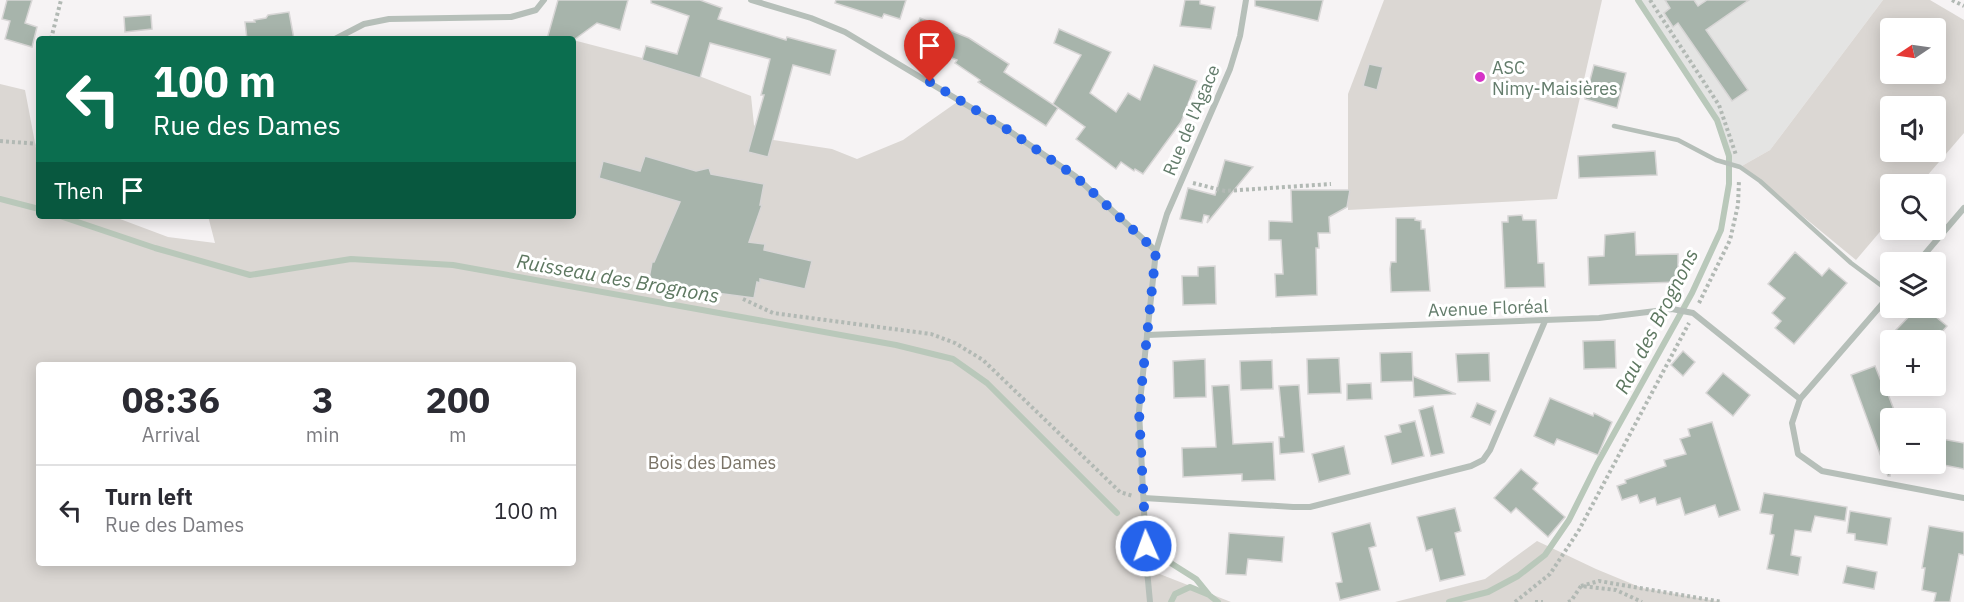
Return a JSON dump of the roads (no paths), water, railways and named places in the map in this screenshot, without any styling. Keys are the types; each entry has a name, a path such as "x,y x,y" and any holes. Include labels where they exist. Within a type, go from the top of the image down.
{"street":[{"path":"341,36 364,24 389,19 511,17 536,10 544,0"},
{"path":"751,0 811,18 845,32 987,117 1075,176 1156,251"},
{"name":"Rue de l'Agace","path":"1150,602 1139,411 1156,251 1181,179 1230,69 1240,36 1246,0"},
{"path":"1927,252 1964,208"},
{"path":"1880,306 1800,399 1792,423 1798,454 1822,471 1964,498"},
{"name":"Avenue Floréal","path":"1147,335 1545,321 1599,318 1672,309 1694,314 1800,399"},
{"path":"1144,498 1310,507 1471,466 1484,460 1490,450 1545,321"}],"lane":[{"path":"1614,126 1678,140 1716,160 1740,167 1760,181 1880,286"}],"waterway":[{"name":"Rau des Brognons","path":"1449,602 1488,592 1518,576 1545,555 1569,520 1597,464 1692,293 1721,230 1729,184 1729,156 1717,120 1638,0"},
{"name":"Ruisseau des Brognons","path":"0,199 36,208"},
{"name":"Ruisseau des Brognons","path":"69,219 155,248 250,275 351,259 453,265 896,345 953,359 987,383 1117,513"},
{"name":"Rau des Brognons","path":"1158,555 1196,579 1218,602"},
{"path":"1171,602 1175,594 1190,587 1207,594"}],"place":[{"name":"ASC Nimy-Maisières","path":"1480,77"}],"park label":[{"name":"Bois des Dames","path":"712,462"}]}
